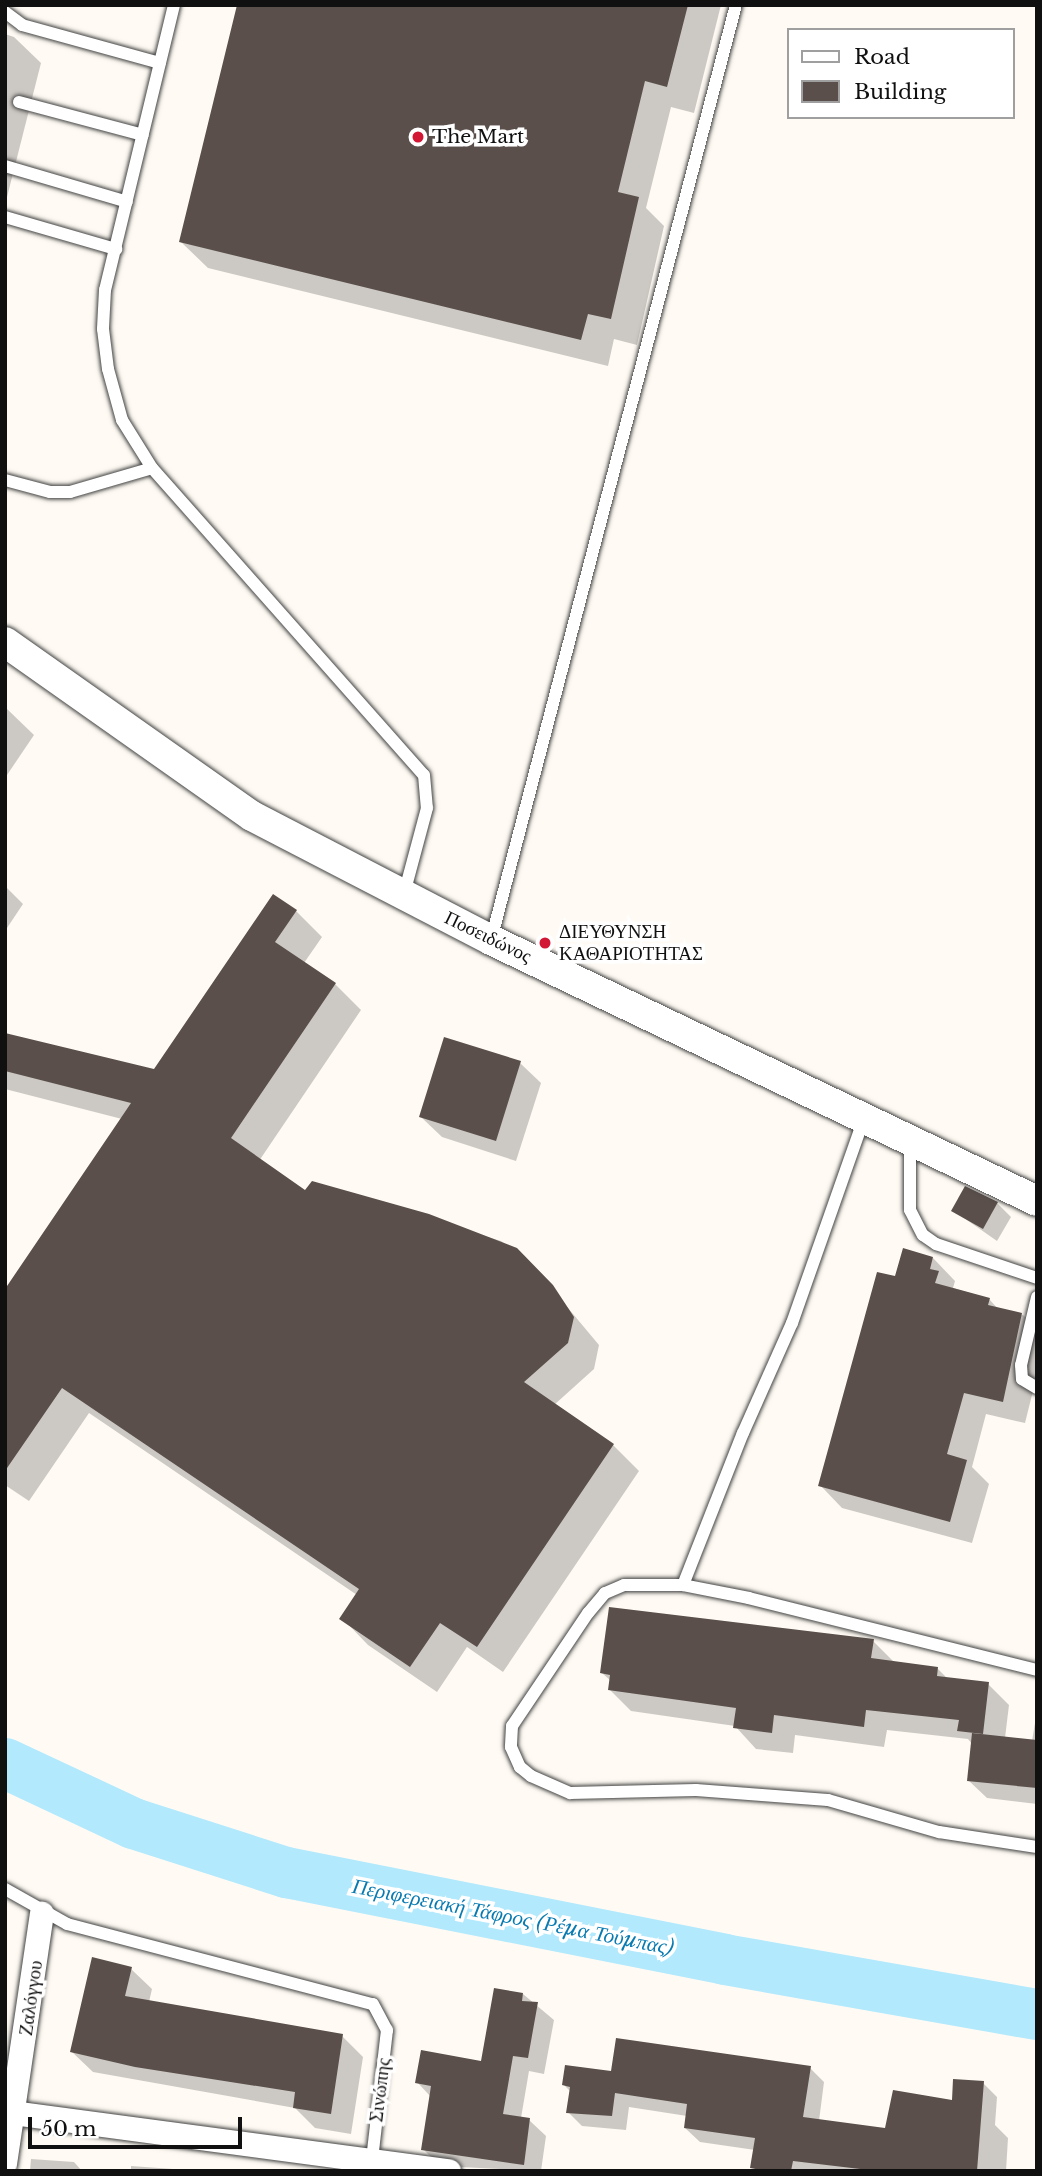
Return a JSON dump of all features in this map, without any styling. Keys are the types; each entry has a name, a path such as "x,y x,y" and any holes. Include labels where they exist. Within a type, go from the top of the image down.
{"street":[{"name":"Ποσειδώνος","path":"5,642 252,816 491,940 865,1115 1037,1201"},
{"name":"Ζαλόγγου","path":"5,2164 10,2113 42,1914"},
{"path":"10,2113 371,2165 449,2171"}],"lane":[{"path":"174,5 105,290 103,329 108,369 122,420 152,468 424,775 427,808 404,895"},
{"path":"491,940 736,5"},
{"path":"5,12 22,25 160,63"},
{"path":"19,102 143,135"},
{"path":"5,166 127,202"},
{"path":"5,217 116,250"},
{"path":"5,480 50,492 70,492 152,468"},
{"path":"683,1585 743,1433 792,1323 865,1115"},
{"path":"910,1138 910,1210 923,1235 936,1244 1037,1278"},
{"path":"1037,1297 1021,1364 1022,1379 1037,1388"},
{"path":"1037,1670 683,1585 624,1585 606,1592 588,1613 512,1726 511,1746 520,1766 531,1776 570,1793 696,1790 828,1801 939,1832 1037,1847"},
{"path":"5,1889 42,1914"},
{"name":"Σινώπης","path":"42,1914 129,1942 363,1999 379,2011 387,2030 371,2165"}],"building":[{"name":"The Mart","path":"237,5 688,5 667,87 645,81 618,192 639,197 611,319 588,314 581,340 179,242"},
{"path":"273,894 297,910 275,942 336,983 231,1138 305,1190 312,1181 429,1214 517,1248 553,1285 574,1317 568,1343 524,1382 614,1444 477,1647 440,1623 410,1667 339,1619 359,1589 62,1388 5,1471 5,1289 131,1103 5,1071 5,1033 154,1069"},
{"path":"444,1037 521,1061 496,1141 419,1117"},
{"path":"965,1186 998,1202 983,1229 951,1211"},
{"path":"903,1248 933,1257 930,1269 939,1271 935,1283 990,1298 988,1305 1022,1313 1003,1402 964,1393 947,1454 967,1460 950,1522 818,1486 877,1272 895,1276"},
{"path":"609,1607 874,1639 871,1658 938,1667 937,1676 989,1682 983,1734 957,1731 959,1720 866,1710 864,1727 774,1715 772,1733 733,1728 736,1708 608,1690 610,1675 600,1673"},
{"path":"972,1733 1037,1740 1037,1788 967,1781"},
{"path":"92,1957 132,1967 125,1996 343,2034 331,2114 293,2108 295,2092 135,2067 70,2052"},
{"path":"494,1988 523,1993 522,2001 538,2002 528,2058 513,2056 503,2114 530,2118 524,2165 421,2150 431,2086 415,2083 421,2050 481,2061"},
{"path":"616,2038 811,2066 803,2117 885,2128 893,2090 952,2100 953,2079 984,2081 977,2171 877,2171 793,2161 791,2171 767,2171 750,2168 755,2138 684,2128 687,2104 615,2093 612,2116 566,2113 570,2087 562,2085 565,2065 611,2071"}],"waterway":[{"name":"Περιφερειακή Τάφρος (Ρέμα Τούμπας)","path":"5,1763 133,1823 286,1872 724,1959 1037,2014"}],"place":[{"name":"The Mart","path":"418,137"},
{"name":"ΔΙΕΥΘΥΝΣΗ ΚΑΘΑΡΙΟΤΗΤΑΣ","path":"545,943"}]}
